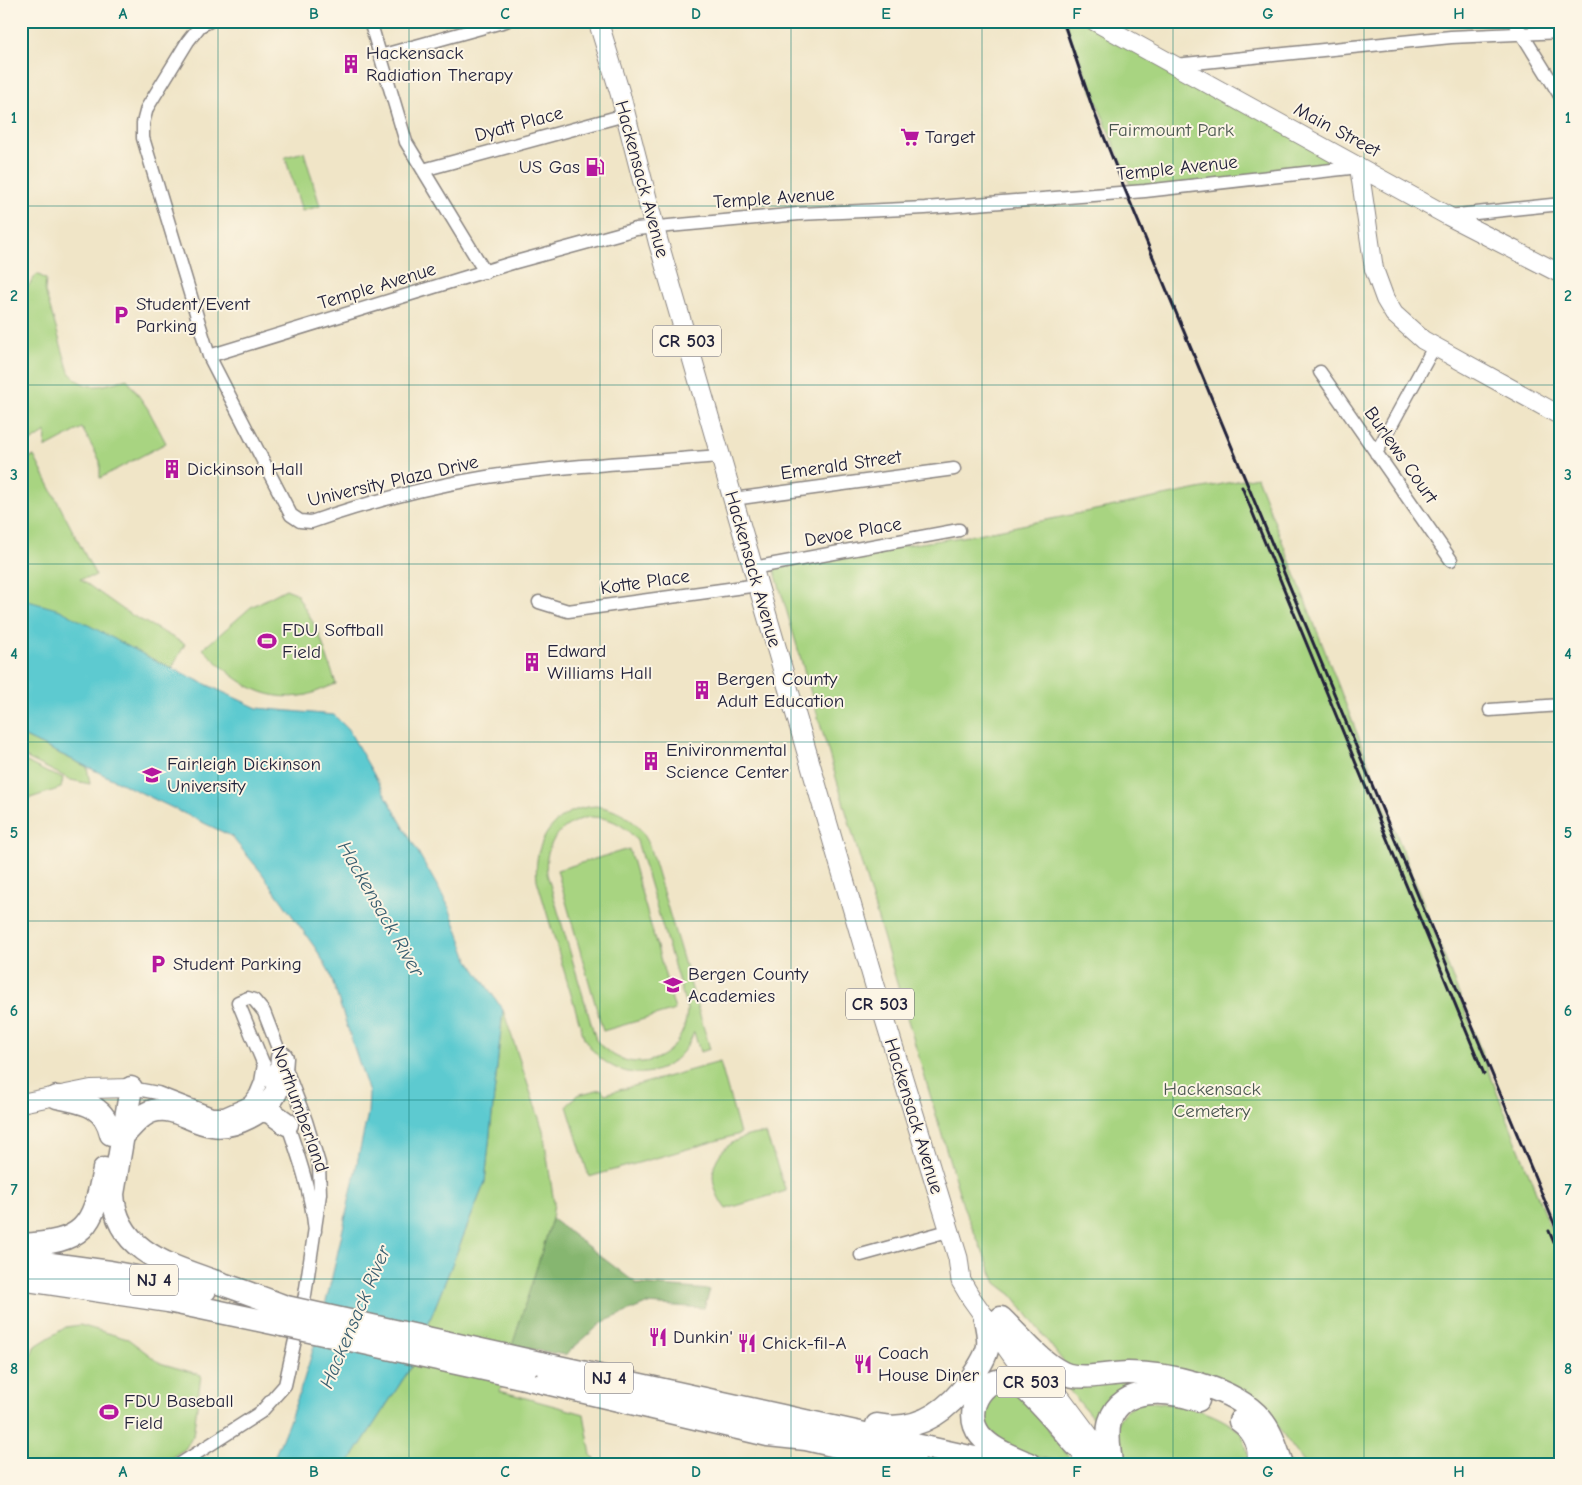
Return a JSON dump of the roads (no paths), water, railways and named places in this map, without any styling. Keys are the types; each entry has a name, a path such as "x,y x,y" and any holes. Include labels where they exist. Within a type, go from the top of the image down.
{"highway":[{"path":"21,1245 64,1240 83,1228 95,1213 118,1134 152,1111 165,1110 177,1112 214,1126 248,1117 260,1110 276,1094 281,1077 273,1061"},
{"path":"125,1087 118,1134 113,1194 114,1212 138,1246 166,1264 284,1316"},
{"path":"57,1097 86,1103 102,1113 118,1134"},
{"path":"260,1110 275,1114 287,1124"},
{"name":"NJ 4","path":"21,1260 110,1272 284,1316 532,1370 811,1422 1002,1464"},
{"name":"NJ 4","path":"28,1282 284,1316"},
{"path":"811,1422 867,1424 898,1428 916,1424 934,1416 960,1392 981,1363 988,1345 993,1319 1053,1367 1064,1373 1077,1376 1127,1373 1166,1376 1209,1388 1241,1403 1265,1424 1282,1464"},
{"name":"NJ 4","path":"532,1370 768,1434 806,1439 916,1464"},
{"path":"1029,1464 992,1446 979,1434 973,1417 973,1406 978,1395 989,1385 1006,1381 1019,1385 1076,1445"},
{"path":"1111,1464 1109,1431 1114,1413 1128,1399 1159,1392 1185,1396 1208,1404 1246,1426 1257,1441 1259,1449 1258,1464"},
{"path":"768,1434 778,1444 861,1464"}],"main road":[{"name":"Hackensack Avenue","path":"598,21 626,114 654,227 720,456 948,1230 958,1258 993,1319 1089,1464"},
{"name":"Main Street","path":"1094,21 1172,66 1448,216 1561,274"},
{"path":"1359,166 1374,269 1378,284 1394,314 1406,327 1434,346 1561,416"},
{"path":"21,1103 91,1089 125,1087"},
{"name":"Hackensack Avenue","path":"993,1319 1111,1464"}],"street":[{"name":"University Plaza Drive","path":"210,21 200,26 188,41 147,108 143,124 143,138 209,356 291,515 300,522 311,522 387,498 488,477 539,470 720,456"},
{"path":"370,21 406,142 485,272"},
{"path":"380,56 506,21"},
{"path":"1514,21 1561,97"},
{"path":"1172,66 1451,37 1561,32"},
{"name":"Dyatt Place","path":"423,170 626,114"},
{"name":"Temple Avenue","path":"209,356 485,272 636,229 799,214 926,208 1145,191 1359,166"},
{"path":"1448,216 1561,204"},
{"path":"1376,453 1434,346"},
{"name":"Burlews Court","path":"1320,372 1451,560"},
{"name":"Emerald Street","path":"733,499 954,469"},
{"name":"Devoe Place","path":"756,577 959,530"},
{"name":"Kotte Place","path":"539,602 568,611 756,577"},
{"path":"1490,710 1561,705"},
{"name":"Northumberland","path":"248,998 254,1000 264,1012 273,1061 238,1002 248,998"},
{"path":"125,1087 158,1093 207,1113 224,1114 249,1103 256,1094 273,1061"},
{"path":"180,1464 261,1412 285,1385 305,1295 315,1231 320,1194 319,1164 306,1121 273,1061"},
{"name":"Northumberland","path":"276,1094 306,1174 315,1231"},
{"path":"861,1255 948,1230"}],"water":[{"name":"Hackensack River","path":"21,599 60,610 156,661 257,708 334,715 348,729 448,905 468,959 503,1010 485,1182 411,1367 348,1464 271,1464 304,1380 317,1336 368,1113 369,1093 329,971 316,949 261,872 231,836 21,735"}],"railway":[{"path":"1063,21 1093,109 1126,192 1561,1240"},
{"path":"1242,487 1484,1074"},
{"path":"1549,1231 1561,1259"}],"place":[{"name":"Hackensack Radiation Therapy","path":"351,64"},
{"name":"Target","path":"910,137"},
{"name":"US Gas","path":"595,167"},
{"name":"Student/Event Parking","path":"121,315"},
{"name":"Dickinson Hall","path":"172,469"},
{"name":"FDU Softball Field","path":"267,641"},
{"name":"Edward Williams Hall","path":"532,662"},
{"name":"Bergen County Adult Education","path":"702,690"},
{"name":"Enivironmental Science Center","path":"651,761"},
{"name":"Fairleigh Dickinson University","path":"152,775"},
{"name":"Student Parking","path":"158,964"},
{"name":"Bergen County Academies","path":"673,985"},
{"name":"Dunkin'","path":"658,1337"},
{"name":"Chick-fil-A","path":"747,1343"},
{"name":"Coach House Diner","path":"863,1364"},
{"name":"FDU Baseball Field","path":"109,1412"}],"park label":[{"name":"Fairmount Park","path":"1171,130"},
{"name":"Hackensack Cemetery","path":"1212,1100"}]}
